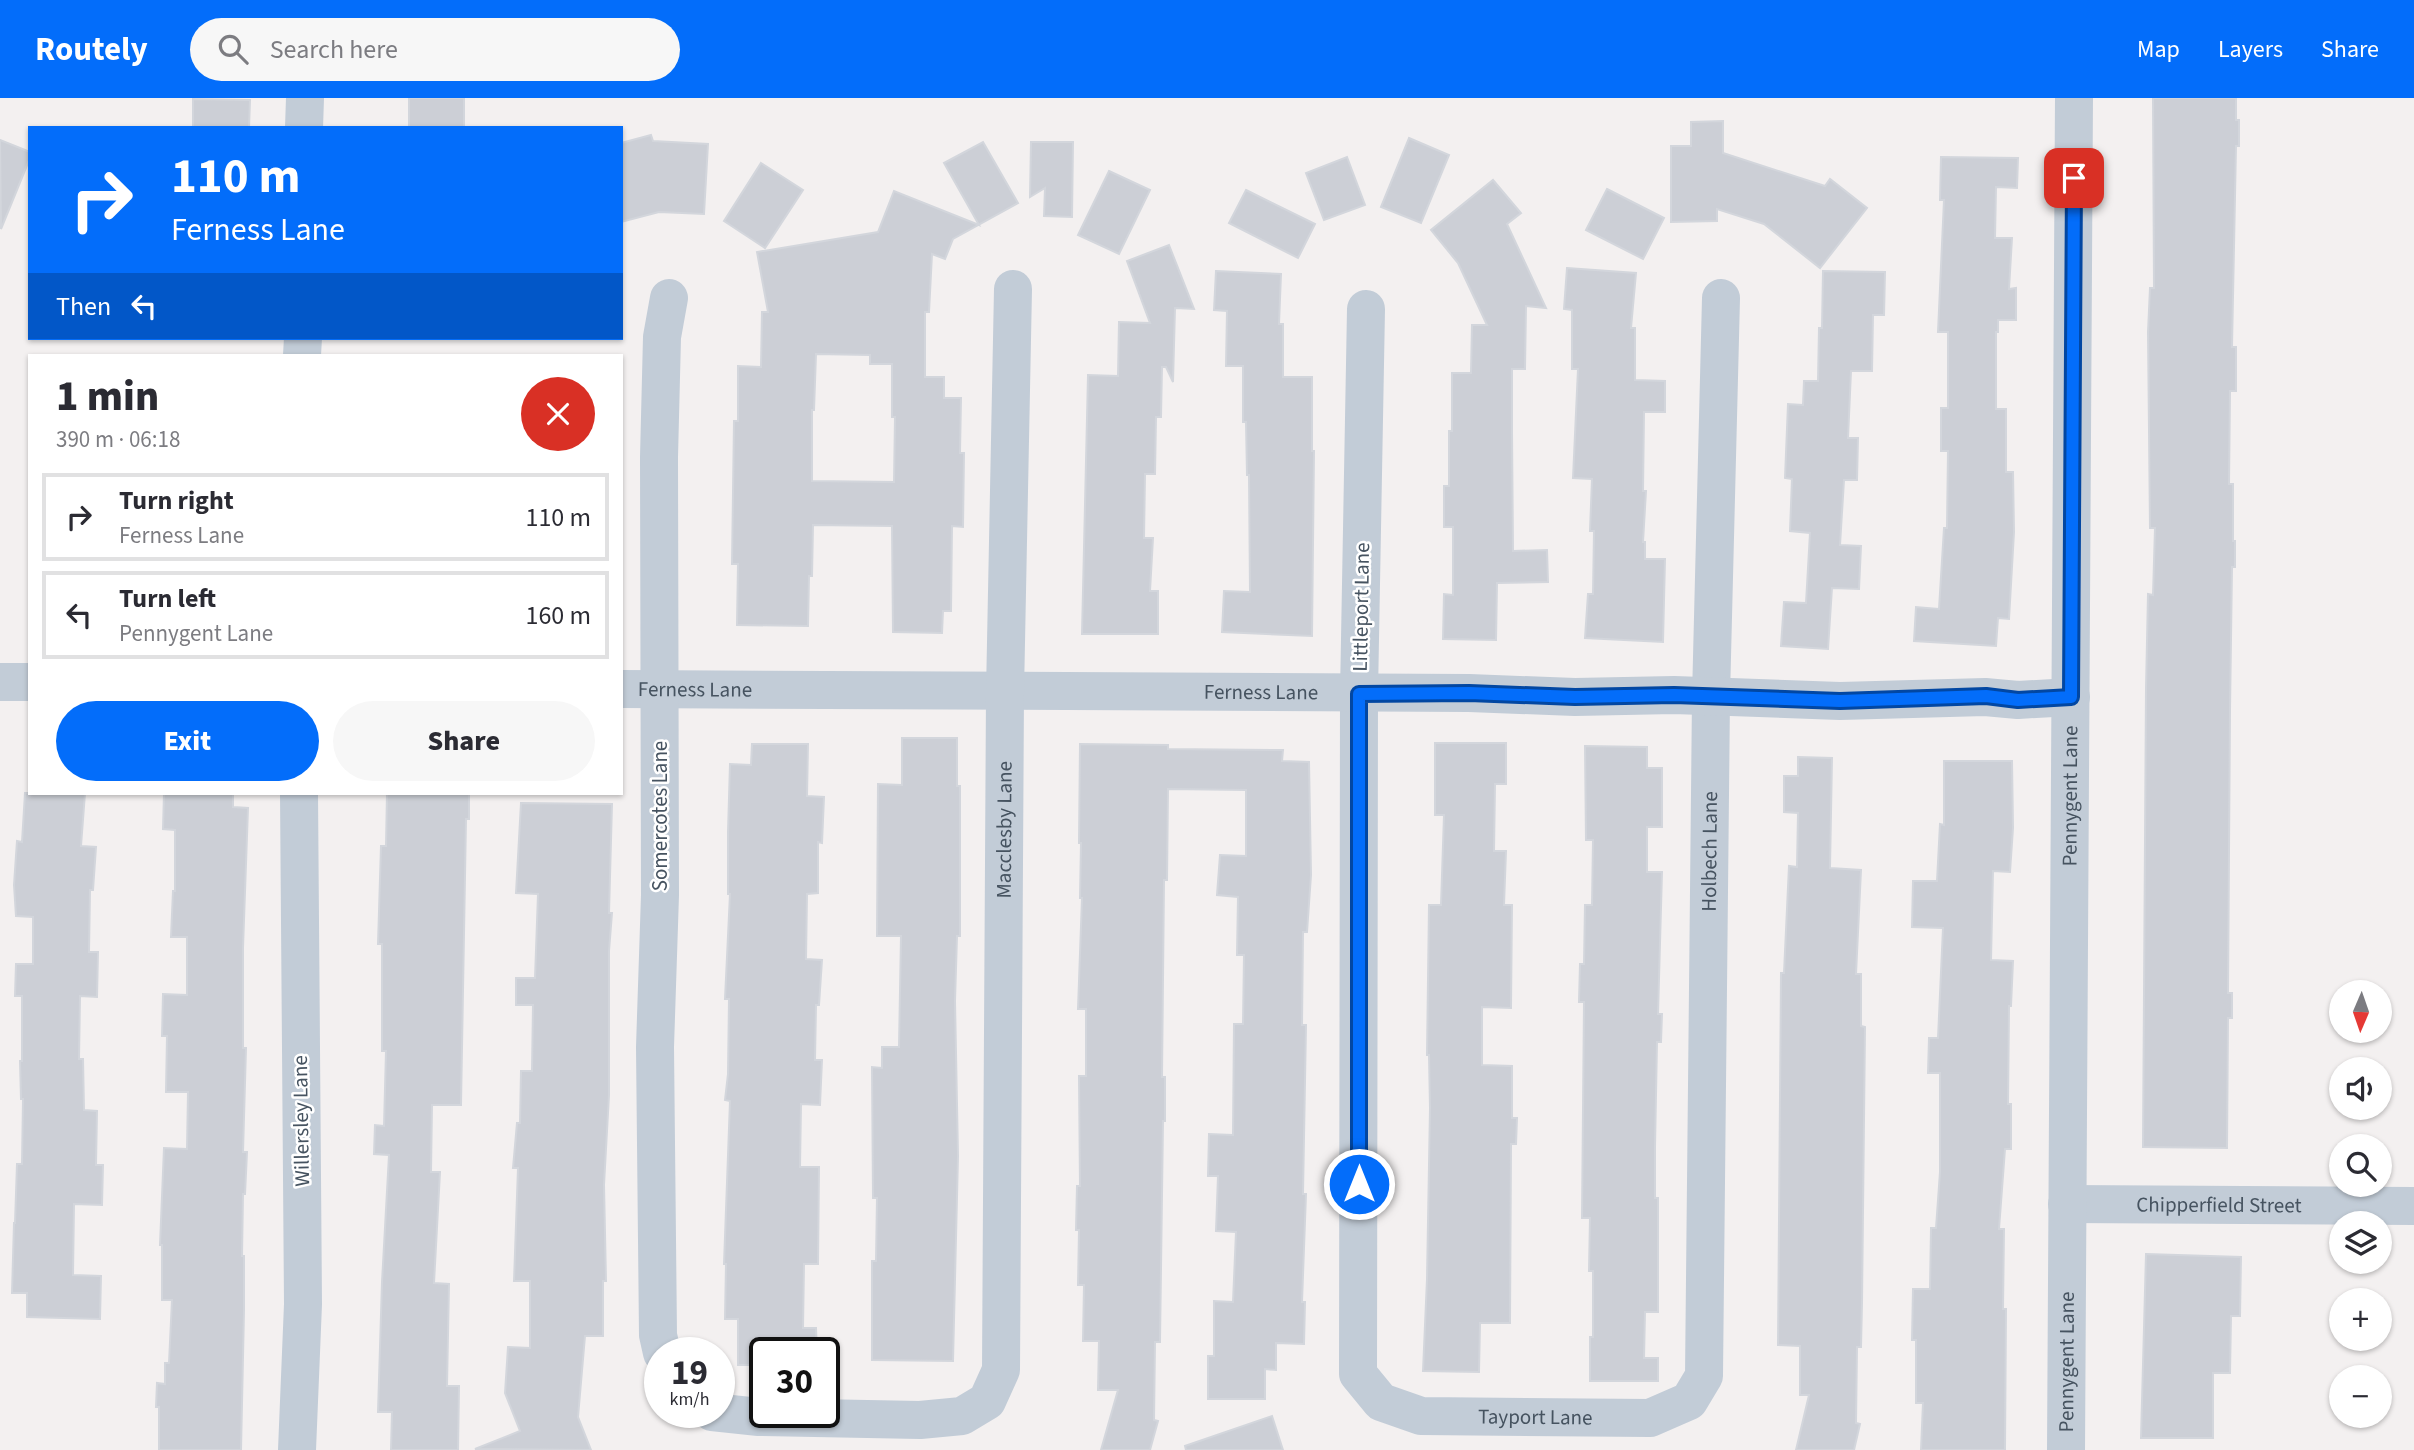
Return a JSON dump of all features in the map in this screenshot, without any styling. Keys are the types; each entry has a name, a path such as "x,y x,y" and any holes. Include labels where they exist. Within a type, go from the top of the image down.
{"street":[{"path":"304,126 305,98"},
{"name":"Pennygent Lane","path":"2066,1450 2074,98"},
{"name":"Macclesby Lane","path":"735,1414 919,1420 961,1416 987,1401 1001,1370 1005,693 1013,289"},
{"name":"Somercotes Lane","path":"660,1337 655,1046 660,895 659,457 662,337 668,298"},
{"name":"Holbech Lane","path":"1689,1401 1704,1376 1711,697 1721,298"},
{"name":"Littleport Lane","path":"1366,309 1359,694 1358,1374 1381,1402"},
{"path":"0,682 28,682"},
{"name":"Ferness Lane","path":"623,690 1469,693 1575,697 1674,695 1840,701 1986,696 2018,700 2071,697"},
{"name":"Willersley Lane","path":"298,1450 303,1304 299,795"},
{"name":"Chipperfield Street","path":"2067,1204 2414,1206"},
{"name":"Tayport Lane","path":"1381,1402 1421,1416 1650,1418 1689,1401"}],"building":[{"path":"409,98 464,98 464,126 409,126"},
{"path":"2153,98 2236,98 2236,120 2239,120 2239,146 2236,146 2232,347 2236,347 2236,391 2230,391 2229,484 2233,484 2235,567 2232,567 2228,993 2232,993 2232,1018 2228,1018 2227,1148 2143,1147 2146,689 2148,594 2153,595 2155,528 2150,528 2148,332 2150,288 2154,288"},
{"path":"193,99 250,100 249,126 193,126"},
{"path":"1723,121 1723,153 1825,186 1830,179 1867,208 1820,268 1764,224 1717,209 1717,221 1671,222 1671,146 1691,146 1691,122"},
{"path":"651,135 653,141 708,144 704,214 659,212 623,221 623,142"},
{"path":"1409,138 1449,155 1421,223 1381,207"},
{"path":"0,140 28,151 28,163 1,229"},
{"path":"983,142 1018,203 979,225 944,163"},
{"path":"1031,142 1073,142 1072,217 1044,216 1045,188 1030,197"},
{"path":"1347,157 1365,205 1324,220 1306,173"},
{"path":"1941,157 2018,158 2017,188 1996,187 1995,238 2012,238 2009,289 2016,288 2016,320 1998,320 1996,332 1996,409 2006,409 2006,472 2013,472 2014,532 2009,619 1998,618 1996,646 1914,641 1916,607 1939,609 1944,528 1947,528 1948,451 1941,451 1941,408 1948,408 1948,332 1938,332 1944,200 1940,200"},
{"path":"761,163 803,190 765,248 724,221"},
{"path":"1109,171 1150,190 1119,254 1078,235"},
{"path":"1493,180 1521,213 1507,224 1546,308 1526,306 1525,369 1512,369 1512,432 1513,551 1547,550 1548,582 1497,583 1496,640 1443,639 1444,594 1453,595 1453,527 1444,527 1444,486 1449,486 1449,431 1452,431 1452,373 1471,373 1472,325 1487,325 1458,263 1431,230"},
{"path":"1607,189 1664,218 1643,259 1586,230"},
{"path":"1246,190 1315,224 1298,258 1229,223"},
{"path":"894,191 979,225 953,239 945,259 932,254 929,312 925,312 925,377 944,377 944,398 961,398 960,453 964,453 963,527 952,526 951,611 943,611 942,633 893,632 892,526 813,525 808,626 737,625 738,564 732,564 734,421 738,421 738,366 761,367 762,312 768,312 757,252 878,232","holes":["816,354 870,355 870,364 892,364 892,417 895,417 894,482 812,481 812,410"]},
{"path":"1169,245 1194,309 1175,308 1173,382 1166,367 1162,367 1161,417 1156,417 1155,474 1145,474 1144,538 1153,538 1150,591 1158,591 1158,634 1082,634 1088,375 1118,376 1119,322 1150,323 1127,261"},
{"path":"1567,268 1636,273 1631,328 1635,328 1635,380 1665,381 1665,412 1644,412 1643,491 1646,491 1643,542 1645,559 1665,559 1663,642 1585,638 1588,594 1593,594 1594,531 1590,531 1592,479 1573,478 1578,369 1572,369 1572,310 1564,309"},
{"path":"1216,271 1281,274 1279,324 1283,324 1283,377 1312,377 1312,636 1222,632 1224,591 1250,592 1249,475 1246,422 1243,422 1243,366 1226,366 1227,311 1214,310"},
{"path":"1823,271 1885,272 1884,315 1873,315 1872,371 1851,371 1848,438 1858,438 1857,480 1844,480 1840,545 1861,546 1859,589 1832,588 1828,649 1781,646 1784,602 1806,603 1810,533 1790,531 1792,479 1785,478 1788,404 1803,405 1804,381 1818,381"},
{"path":"902,738 957,738 957,786 960,786 960,936 957,936 955,1001 958,1156 953,1361 872,1360 872,1261 876,1261 877,1198 873,1198 872,1067 882,1068 882,1047 899,1047 901,936 877,936 878,784 902,785"},
{"path":"1435,743 1506,743 1506,784 1495,784 1494,851 1506,851 1504,905 1512,905 1511,1008 1482,1007 1482,1065 1512,1066 1512,1118 1517,1118 1516,1144 1511,1144 1510,1323 1480,1323 1479,1372 1423,1371 1430,1108 1427,1055 1429,905 1441,905 1444,815 1435,815"},
{"path":"752,744 808,744 807,796 824,797 822,843 818,842 818,893 807,894 806,959 822,960 819,1005 816,1005 815,1060 822,1060 820,1105 801,1104 800,1167 819,1167 818,1264 804,1264 803,1328 816,1328 816,1337 749,1337 749,1365 738,1365 738,1319 725,1319 724,1264 730,1101 725,1100 729,999 725,999 730,894 728,832 730,764 751,765"},
{"path":"1080,744 1168,745 1168,749 1283,750 1282,761 1309,762 1311,875 1307,932 1303,932 1302,1025 1306,1025 1303,1194 1306,1194 1302,1302 1305,1302 1304,1344 1276,1343 1276,1370 1265,1369 1265,1399 1208,1399 1208,1356 1214,1356 1214,1301 1233,1302 1236,1232 1216,1231 1218,1176 1208,1176 1209,1134 1233,1135 1234,1024 1243,1024 1244,955 1237,955 1238,897 1217,895 1220,855 1246,856 1246,790 1168,789 1167,880 1164,880 1162,1077 1165,1077 1165,1121 1160,1342 1155,1342 1154,1420 1158,1421 1150,1450 1101,1450 1118,1390 1098,1390 1099,1341 1083,1341 1084,1285 1078,1285 1079,1230 1076,1230 1077,1186 1080,1186 1079,1076 1086,1076 1086,1009 1078,1009 1082,898 1079,843"},
{"path":"1585,746 1647,747 1647,768 1662,768 1662,827 1647,827 1647,872 1662,872 1658,1014 1662,1014 1661,1042 1657,1042 1655,1147 1658,1312 1645,1312 1644,1358 1658,1358 1658,1381 1590,1381 1593,1271 1589,1271 1590,1218 1582,1218 1584,1002 1579,1002 1580,964 1584,964 1585,905 1592,905 1593,840 1586,840"},
{"path":"1798,757 1832,758 1830,868 1861,870 1856,974 1861,974 1861,1026 1865,1027 1862,1303 1861,1347 1857,1347 1856,1423 1860,1424 1854,1450 1796,1450 1809,1395 1800,1395 1800,1346 1778,1345 1781,973 1784,973 1789,866 1797,867 1798,813 1784,812 1784,776 1798,776"},
{"path":"1944,761 2012,761 2013,828 2010,872 1993,871 1991,960 2013,961 2009,1006 2008,1104 2011,1104 2011,1149 2005,1149 1999,1229 2004,1229 2005,1450 1921,1450 1923,1403 1916,1403 1916,1340 1912,1340 1913,1289 1930,1289 1931,1228 1936,1228 1940,1172 1940,1073 1928,1073 1929,1038 1938,1038 1943,928 1912,927 1913,881 1937,881 1940,824 1944,825"},
{"path":"25,793 85,795 81,846 96,847 93,890 90,890 89,952 98,952 97,997 80,996 79,1059 83,1059 84,1110 97,1111 96,1165 103,1165 102,1205 74,1204 73,1275 101,1276 100,1319 27,1317 27,1293 12,1293 17,1164 22,1164 23,1099 20,1061 22,996 15,996 16,964 33,964 33,917 16,916 14,885 17,841 22,842"},
{"path":"164,795 233,795 233,807 248,808 243,948 243,1048 246,1048 243,1152 247,1152 243,1194 241,1450 159,1450 157,1383 165,1384 165,1363 169,1363 172,1300 162,1300 160,1245 164,1148 187,1149 188,1092 166,1092 167,1036 162,1036 163,994 187,995 187,937 171,937 175,891 175,830 163,829"},
{"path":"387,795 469,795 469,819 466,819 461,1105 432,1105 431,1172 440,1172 434,1283 449,1284 447,1386 459,1386 458,1450 391,1450 392,1412 378,1412 389,1155 374,1154 375,1125 384,1126 386,1051 382,1051 382,944 378,944 381,846 386,846"},
{"path":"521,803 612,804 603,1336 585,1336 578,1417 591,1450 475,1449 520,1431 505,1393 508,1347 530,1348 530,1281 514,1281 518,1168 513,1168 517,1123 520,1123 521,1071 532,1071 533,1005 516,1005 516,978 535,978 538,894 516,893"},
{"path":"2146,1254 2241,1257 2240,1316 2231,1316 2230,1373 2213,1373 2213,1438 2141,1438"},
{"path":"1272,1416 1283,1450 1186,1450 1185,1446"}],"route":[{"path":"1359,1184 1359,694 1469,693 1575,697 1674,695 1840,701 1986,696 2018,700 2071,697 2074,178"}]}
